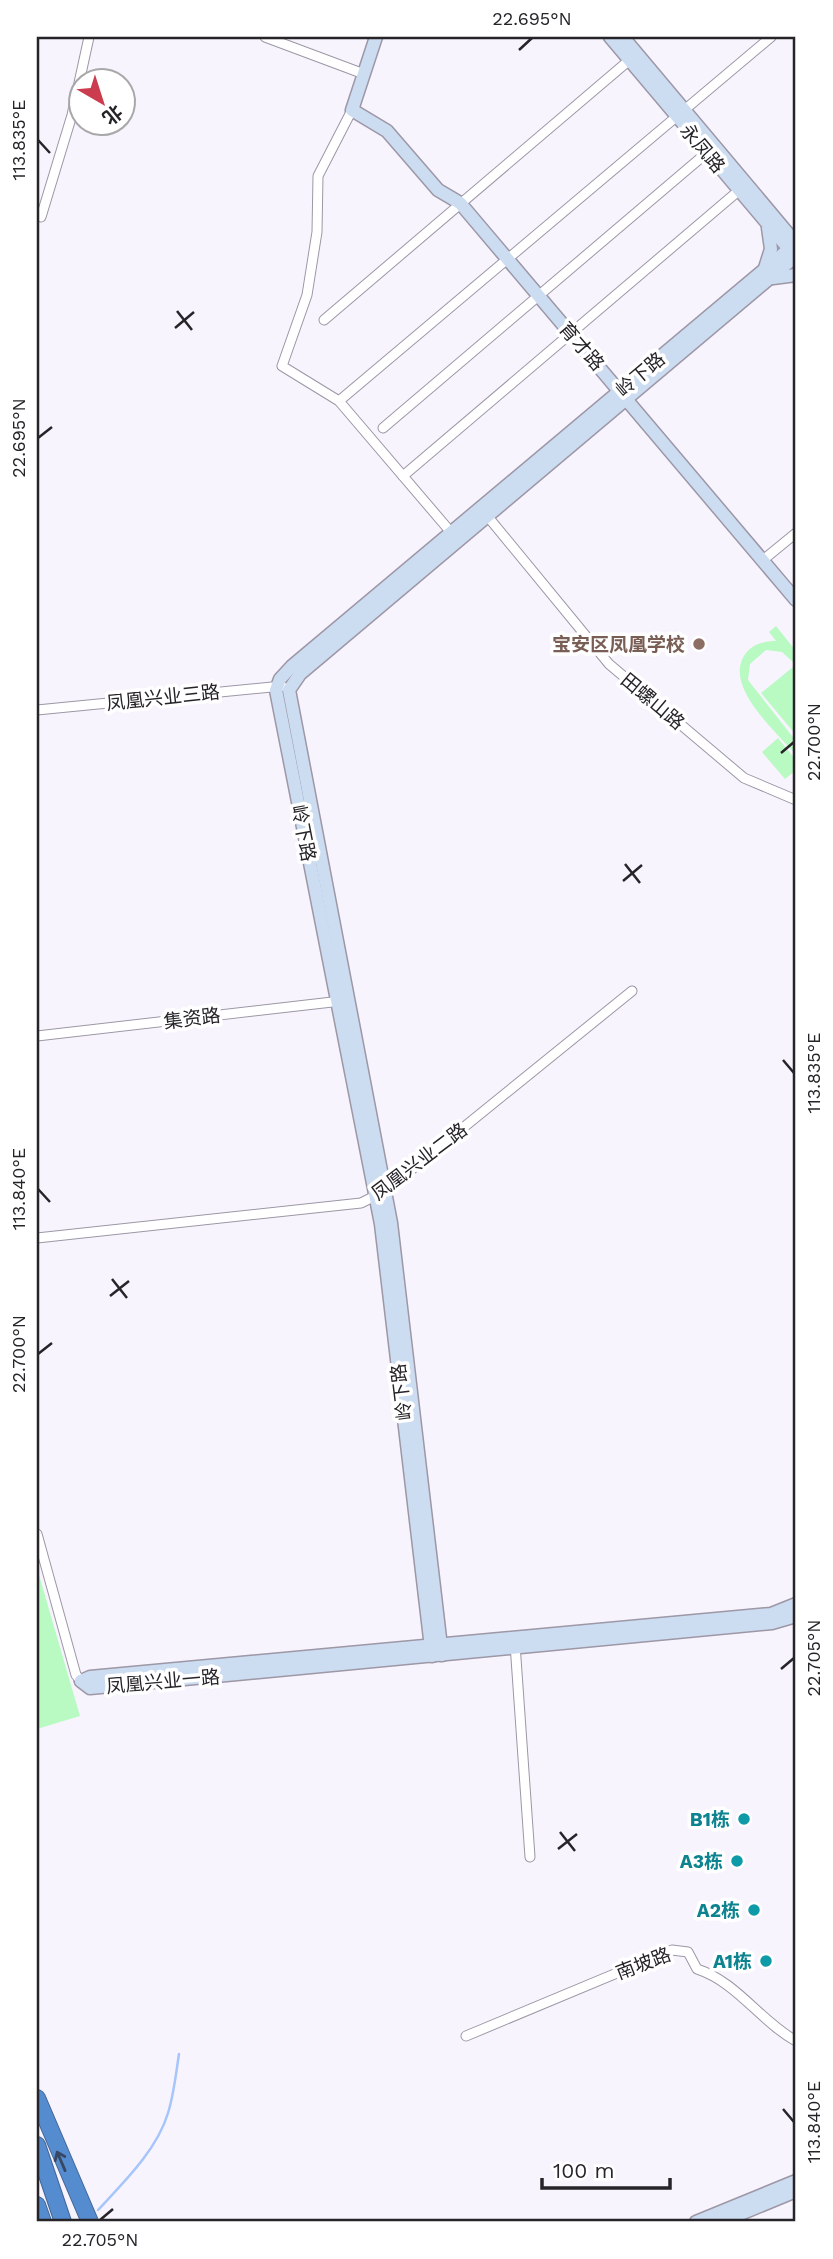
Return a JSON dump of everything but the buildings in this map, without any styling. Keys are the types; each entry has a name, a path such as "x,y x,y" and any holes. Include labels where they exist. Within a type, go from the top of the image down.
{"highway":[{"path":"37,2098 90,2222"},
{"path":"37,2145 63,2222"},
{"path":"37,2205 43,2222"}],"street":[{"path":"41,217 72,115 89,37"},
{"path":"265,37 363,74"},
{"path":"376,37 352,110 318,176 317,232 307,296 282,366 339,401 454,537"},
{"name":"永凤路","path":"610,37 633,57 795,253"},
{"name":"永凤路","path":"623,37 633,57"},
{"path":"339,401 771,37"},
{"path":"324,320 633,57"},
{"name":"育才路","path":"352,110 387,131 438,190 460,203 796,600"},
{"path":"383,428 711,149"},
{"path":"403,476 743,187"},
{"path":"796,226 766,215 771,249 762,278 796,275"},
{"name":"岭下路","path":"436,1651 381,1193 277,686 292,666 454,537 795,253"},
{"name":"田螺山路","path":"484,512 609,664 744,778 796,800"},
{"path":"763,560 796,533"},
{"name":"岭下路","path":"343,1000 289,701 290,686 300,674 454,537"},
{"name":"凤凰兴业三路","path":"37,709 290,686"},
{"name":"凤凰兴业二路","path":"37,1238 352,1206 381,1193 632,991"},
{"name":"集资路","path":"37,1036 343,1000"},
{"path":"37,1534 76,1675 81,1681"},
{"name":"凤凰兴业一路","path":"81,1681 90,1688 515,1643 771,1614 796,1604"},
{"name":"凤凰兴业一路","path":"515,1643 772,1623 796,1616"},
{"path":"515,1643 530,1857"},
{"name":"南坡路","path":"466,2036 672,1950 682,1950 688,1952 697,1969 712,1974 731,1991 746,1998 796,2041"},
{"path":"696,2222 796,2181"},
{"path":"721,2222 796,2191"}],"green space":[{"path":"776,626 796,651 796,665 782,652 766,650 750,664 748,680 796,741 796,755 754,707 741,679 740,666 746,653 759,644 776,641 769,632"},
{"path":"793,667 796,671 796,735 761,693"},
{"path":"778,738 796,760 796,770 785,779 762,752"},
{"path":"37,1568 80,1716 37,1729"}],"waterway":[{"path":"98,2210 139,2165 163,2127 175,2084 179,2054"}],"place":[{"name":"宝安区凤凰学校","path":"699,644"},
{"name":"B1栋","path":"744,1819"},
{"name":"A3栋","path":"737,1861"},
{"name":"A2栋","path":"754,1910"},
{"name":"A1栋","path":"766,1961"}]}
